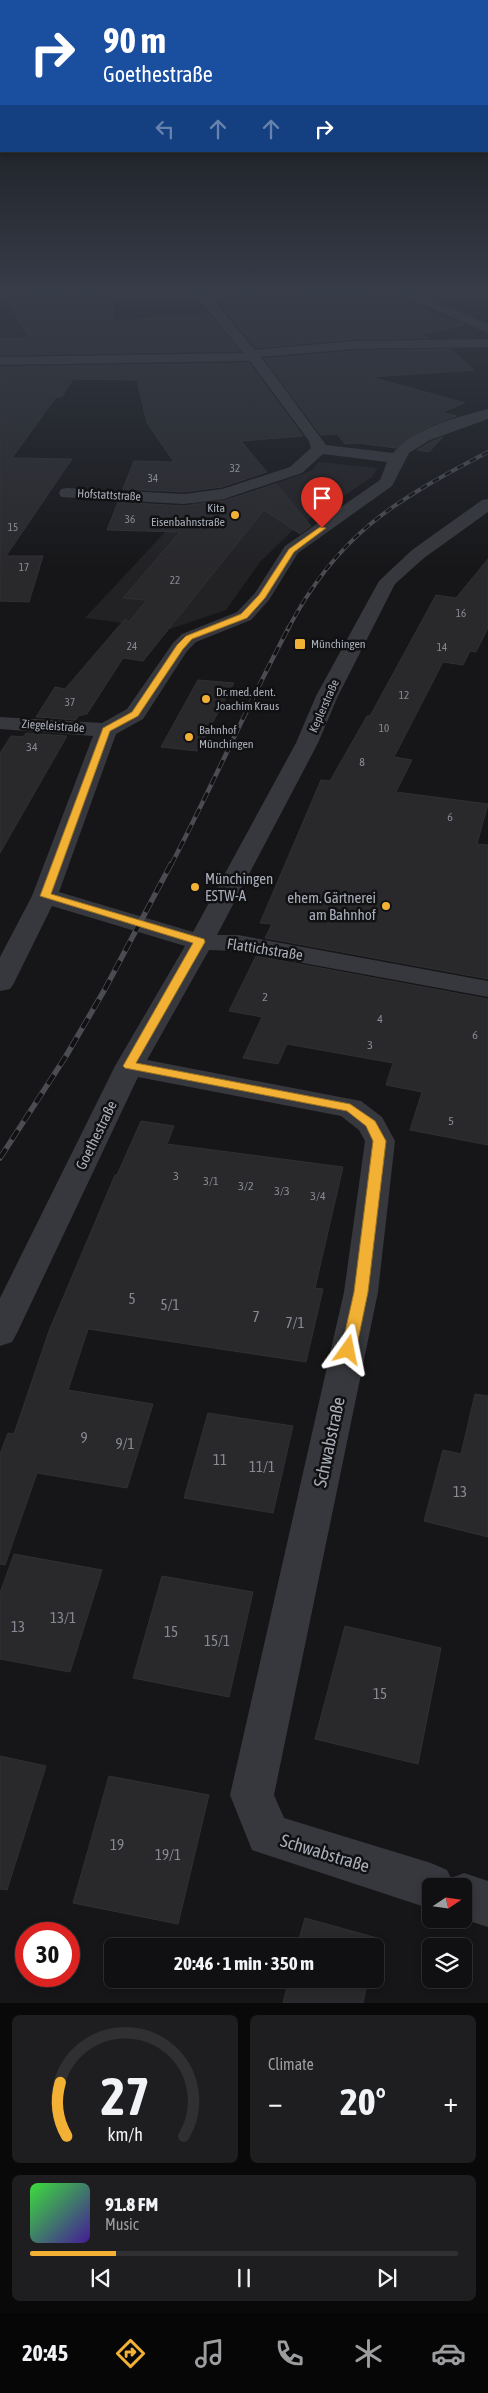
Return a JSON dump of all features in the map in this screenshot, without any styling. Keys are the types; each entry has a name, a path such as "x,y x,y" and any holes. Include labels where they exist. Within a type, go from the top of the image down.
{"street":[{"path":"273,383 317,441 319,449 397,458"},
{"path":"0,983 45,896 106,730 135,714 180,647 189,638 244,616 262,596 291,550 386,483 393,474 397,458 415,440 488,414"},
{"name":"Hofstattstraße","path":"67,493 184,499 224,494 296,470 319,449"},
{"name":"Keplerstraße","path":"200,942 302,752 327,696 374,604 388,581 426,548 488,504"},
{"name":"Ziegeleistraße","path":"0,723 106,730"},
{"name":"Flattichstraße","path":"45,896 200,942 238,943 488,989"},
{"name":"Goethestraße","path":"0,1333 129,1066 200,942"},
{"name":"Schwabstraße","path":"129,1066 350,1108 371,1124 380,1141 361,1292 252,1795 268,1835 422,1883"},
{"path":"472,1899 488,1904"}],"shaded area":[{"path":"319,462 377,468 372,477 293,530 260,562 226,610 170,629 85,618 193,502 229,498 250,492 311,471"}],"building":[{"path":"0,383 70,383 62,397 56,397 12,458 72,459 6,556 43,556 29,602 0,601"},
{"path":"138,383 264,383 303,436 241,441 267,472 222,487 184,492 123,489 134,461 174,462 147,423"},
{"path":"282,383 394,383 465,403 442,412 456,416 423,429 396,448 358,443 345,444 337,434 321,435"},
{"path":"443,437 429,452 417,450 431,442"},
{"path":"276,484 311,526 300,534 264,510 143,661 123,658 87,714 78,716 76,720 36,717 55,687 65,689 125,619 129,622 147,600 123,598 180,532 107,530 118,502 184,506 224,501"},
{"path":"488,559 488,628 476,652 470,651 463,665 443,662 394,757 412,760 396,792 488,804 477,844 488,845 488,979 265,938 272,924 260,923 321,780 330,781 367,716 370,716 436,595 456,598"},
{"name":"Dr. med. dent. Joachim Kraus","path":"198,680 234,683 197,751 161,747"},
{"path":"26,733 67,736 0,853 0,753 11,736 23,737"},
{"path":"256,956 488,999 488,1145 410,1130 422,1092 386,1085 393,1063 287,1044 278,1064 243,1058 262,1017 229,1011"},
{"path":"141,1121 174,1126 167,1144 343,1167 315,1288 323,1289 306,1362 88,1329 68,1390 153,1404 127,1488 37,1473 5,1565 0,1564 0,1454 8,1433 14,1434 49,1331 115,1175 117,1175"},
{"path":"475,1394 488,1396 488,1537 424,1521 443,1450 461,1454"},
{"path":"208,1413 293,1426 273,1513 184,1498"},
{"path":"14,1554 102,1570 70,1672 0,1659 0,1593"},
{"path":"162,1576 253,1592 229,1697 133,1678"},
{"path":"345,1626 441,1648 418,1764 315,1739"},
{"path":"0,1756 46,1766 7,1890 0,1889"},
{"path":"109,1776 209,1795 178,1924 73,1903"},
{"path":"305,1918 377,1938 299,1938"},
{"path":"287,1988 366,1988 363,2003 283,2003"}],"railway":[{"path":"288,629 307,596 327,568 349,543 372,522 425,486 488,452"},
{"path":"171,865 288,629"},
{"path":"0,1158 66,1056 105,989 171,864"}],"place":[{"name":"Kita Eisenbahnstraße","path":"235,515"},
{"name":"Münchingen","path":"300,644"},
{"name":"Dr. med. dent. Joachim Kraus","path":"206,699"},
{"name":"Bahnhof Münchingen","path":"189,737"},
{"name":"Münchingen ESTW-A","path":"195,887"},
{"name":"ehem. Gärtnerei am Bahnhof","path":"386,906"}],"route":[{"path":"322,528 291,550 262,596 244,616 189,638 180,647 135,714 106,730 45,896 113,914 200,942 129,1066 350,1108 371,1124 380,1141 361,1292 348,1350"}]}
